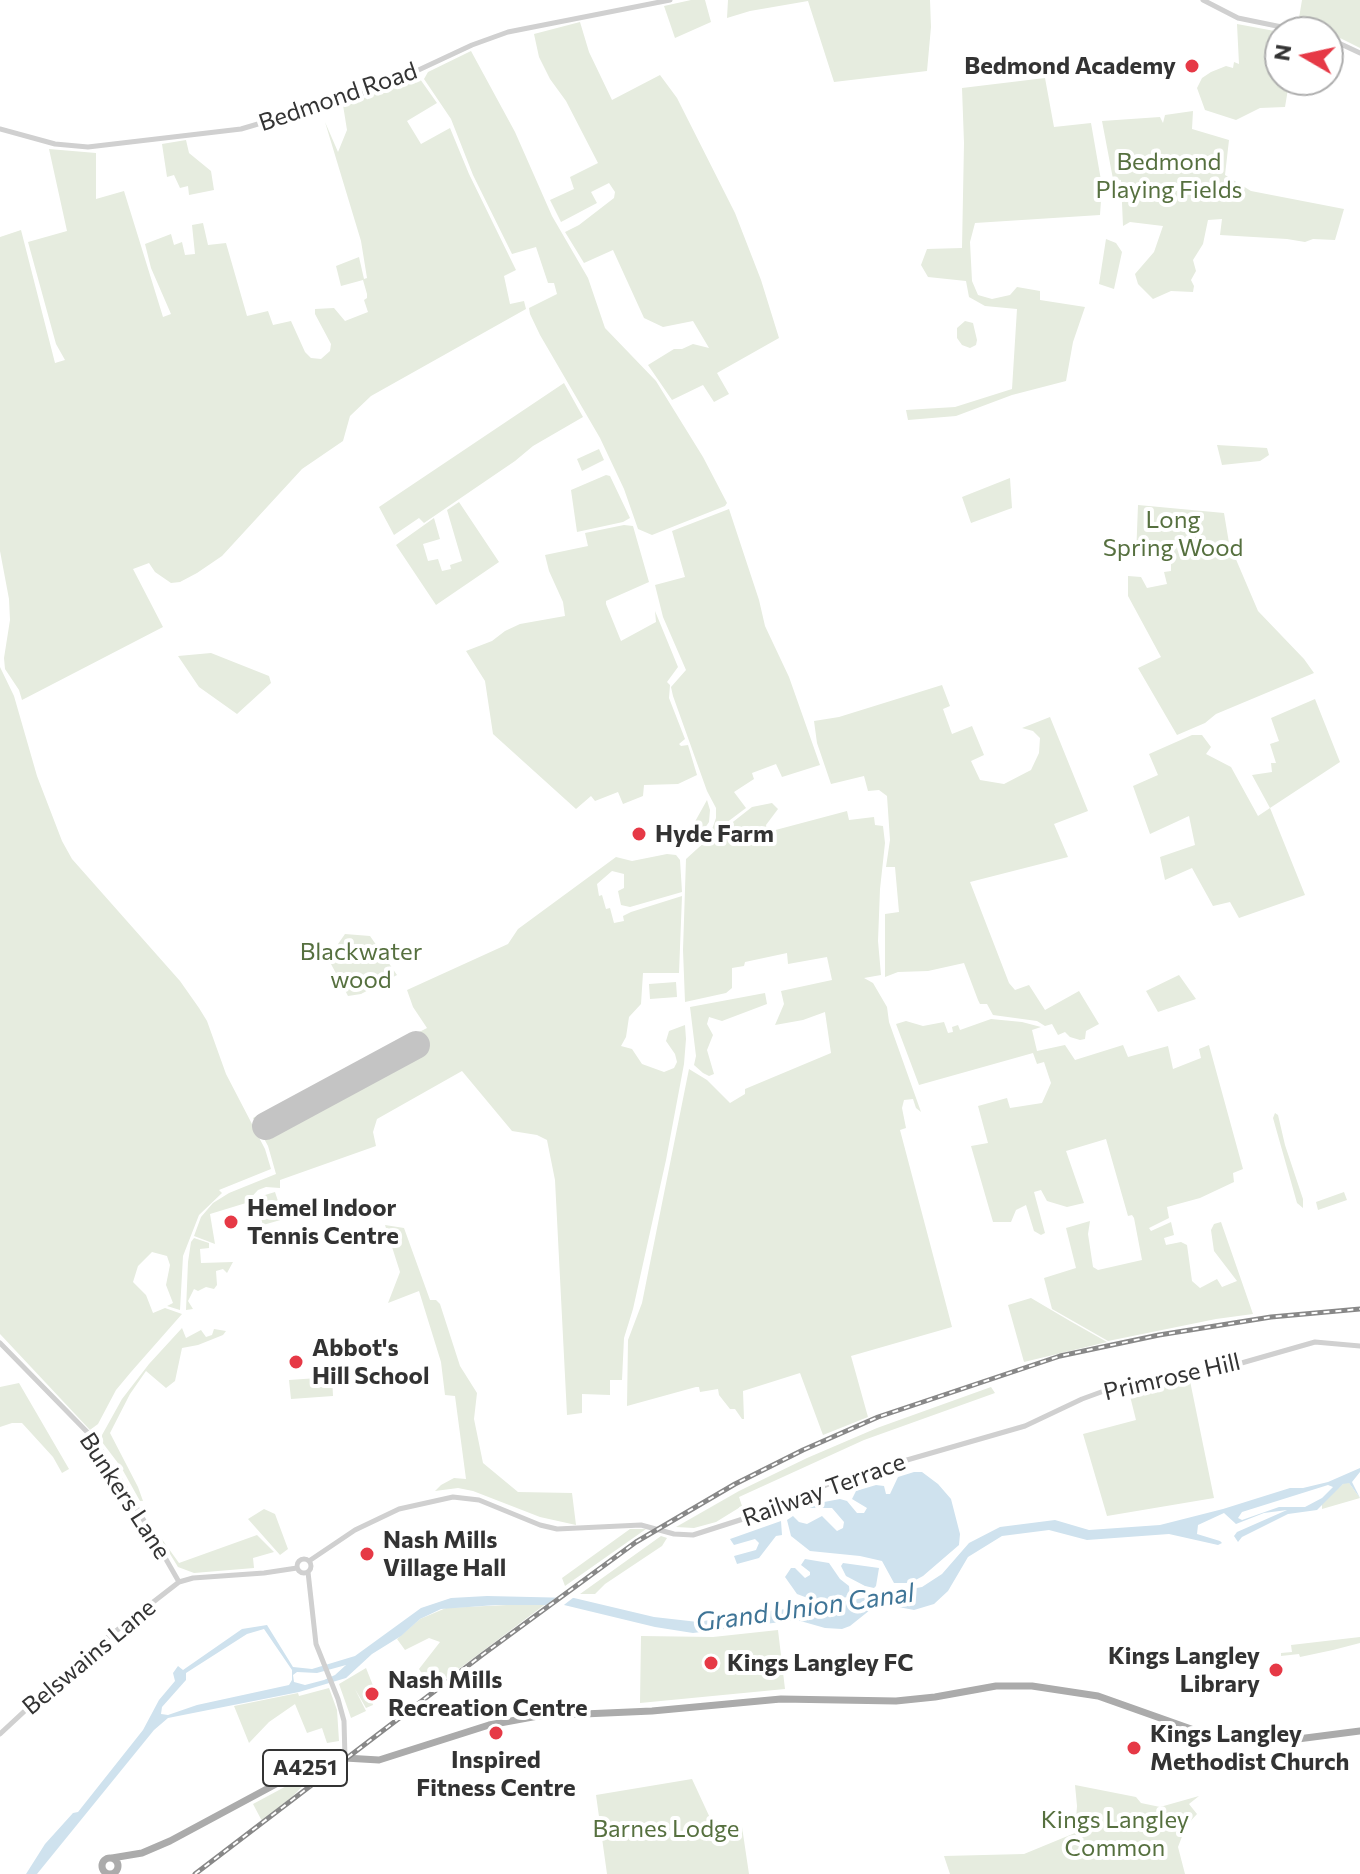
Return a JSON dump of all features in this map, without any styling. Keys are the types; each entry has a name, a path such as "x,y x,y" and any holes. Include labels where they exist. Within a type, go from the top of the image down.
{"main road":[{"name":"A4251","path":"112,1858 134,1855 200,1826 317,1762 345,1758 379,1760 489,1725 538,1716 652,1711 781,1699 896,1701 996,1686 1032,1686 1098,1696 1208,1735 1290,1740 1360,1731"},
{"name":"A4251","path":"115,1872 134,1855"},
{"path":"112,1858 117,1862 115,1872 102,1871 104,1860 112,1858"}],"street":[{"name":"Bedmond Road","path":"0,129 55,144 88,147 241,129 380,88 472,45 508,32 670,0"},
{"path":"1203,0 1238,18 1264,23"},
{"name":"Primrose Hill","path":"1008,1431 1123,1384 1231,1366 1315,1342 1360,1346"},
{"name":"Bunkers Lane","path":"0,1343 93,1438 179,1582"},
{"name":"Railway Terrace","path":"309,1561 355,1530 384,1516 441,1498 479,1500 557,1529 641,1525 684,1536 714,1530 841,1479 1008,1431"},
{"path":"297,1568 300,1560 309,1561 316,1644 344,1721 345,1758"},
{"path":"179,1582 297,1568"},
{"path":"297,1568 308,1572"},
{"name":"Belswains Lane","path":"0,1734 85,1655 179,1582"}],"green space":[{"path":"705,0 711,22 675,38 664,6"},
{"path":"728,0 930,0 927,71 834,82 808,1 727,18"},
{"path":"1302,0 1360,0 1360,48 1344,40 1344,16 1299,16"},
{"path":"580,22 589,52 612,100 660,75 677,98 735,213 761,280 779,338 717,373 729,394 714,402 703,385 672,400 648,365 674,349 693,344 709,348 693,321 663,327 644,318 613,250 584,263 565,232 614,198 615,192 609,183 591,192 597,203 561,222 550,200 574,189 570,177 598,163 539,57 534,34"},
{"path":"1237,24 1264,29 1264,96 1287,96 1285,107 1260,108 1236,120 1205,110 1197,88 1202,78 1226,66 1233,68 1234,62 1239,64"},
{"path":"471,51 515,132 552,216 588,278 605,328 656,381 703,457 727,503 725,506 652,535 638,529 624,489 600,438 530,314 529,308 557,294 554,283 548,283 536,247 512,254 473,175 451,119 424,79 428,72"},
{"path":"1045,78 1054,127 1091,123 1102,186 1100,215 975,223 970,242 972,281 978,295 992,299 1010,295 1017,287 1040,291 1040,300 1085,307 1073,342 1066,381 1012,395 956,416 908,420 906,410 955,407 1012,389 1017,309 985,306 969,297 966,281 928,277 921,265 927,249 962,248 962,88"},
{"path":"420,79 437,103 407,121 421,144 450,128 516,270 504,276 510,304 524,301 526,309 371,396 350,416 343,441 302,469 222,556 197,573 171,583 155,572 149,563 133,569 163,627 22,700 5,669 4,658 10,620 0,551 0,237 21,230 55,363 65,360 56,344 28,242 67,231 49,149 96,153 96,199 124,191 163,317 171,314 151,268 145,244 171,234 174,245 182,242 185,255 195,254 192,225 203,223 208,245 226,243 247,316 268,311 273,325 291,321 305,352 311,358 321,359 330,351 331,344 315,309 334,308 345,321 368,312 363,280 341,286 336,266 359,257 364,279 367,278 361,241 325,122 338,152 347,130 343,105"},
{"name":"Bedmond Playing Fields","path":"1193,111 1192,129 1229,140 1225,175 1251,191 1344,209 1335,240 1313,239 1305,242 1220,235 1222,219 1208,220 1203,244 1193,260 1196,271 1191,280 1193,292 1171,291 1153,299 1138,284 1135,274 1154,252 1163,226 1130,222 1123,226 1121,180 1113,179 1102,121 1160,117 1163,123 1165,115"},
{"path":"186,140 189,153 211,171 214,190 189,195 188,186 180,188 174,175 167,177 162,144"},
{"path":"1106,239 1116,243 1122,252 1114,289 1099,284"},
{"path":"965,321 973,323 977,340 976,345 970,348 962,345 957,338 957,328"},
{"path":"564,383 583,417 533,446 424,523 419,518 394,535 379,507"},
{"path":"1217,445 1267,448 1269,455 1260,461 1222,465"},
{"path":"599,449 604,460 582,471 577,459"},
{"path":"610,476 630,518 577,532 571,490"},
{"path":"1010,478 1012,508 971,523 962,497"},
{"path":"459,502 499,562 436,605 396,545 434,518 440,539 423,544 428,561 438,559 442,571 451,569 450,565 462,561 447,510"},
{"name":"Long Spring Wood","path":"1138,505 1224,513 1229,543 1258,611 1314,673 1216,714 1205,723 1177,735 1138,668 1161,657 1128,596 1128,576 1141,577 1147,588 1167,584 1164,572 1171,571 1171,561 1136,557"},
{"path":"729,509 765,626 789,677 820,765 782,777 776,764 752,773 754,779 734,792 746,808 710,835 716,808 707,791 671,687 686,670 663,617 655,585 685,577 672,531"},
{"path":"633,526 649,582 606,601 606,604 621,641 656,622 655,611 678,667 667,682 670,685 669,698 685,739 679,744 688,745 697,775 678,784 644,785 643,796 623,804 618,792 595,801 591,796 576,809 493,734 485,681 466,651 492,641 520,624 565,616 563,602 545,555 588,546 585,533"},
{"path":"211,653 269,676 271,683 237,714 199,687 178,656"},
{"path":"0,667 14,696 37,776 62,841 72,859 180,981 199,1008 207,1021 226,1074 265,1149 271,1169 219,1190 222,1193 199,1215 183,1256 180,1310 167,1306 173,1303 166,1285 170,1265 167,1256 152,1252 138,1266 133,1282 146,1295 153,1313 165,1308 182,1314 116,1390 98,1424 90,1430 0,1334"},
{"path":"942,685 950,706 943,709 952,734 972,726 984,755 971,761 980,780 1004,784 1031,770 1039,753 1040,738 1033,731 1022,728 1050,717 1088,811 1054,824 1068,857 970,882 1009,983 1015,990 1029,985 1045,1010 1079,991 1099,1024 1086,1031 1085,1039 1070,1037 1065,1032 1058,1035 1052,1024 1045,1026 1037,1021 993,1015 987,1004 980,1004 964,963 928,971 898,972 885,977 885,914 899,912 895,867 886,867 890,840 887,796 879,790 868,791 864,776 831,784 817,743 814,721 839,717"},
{"path":"1315,699 1340,762 1270,808 1252,775 1272,772 1271,763 1276,763 1270,744 1279,741 1271,718"},
{"path":"1192,735 1202,735 1211,747 1206,754 1231,767 1258,816 1270,808 1305,895 1239,918 1230,902 1213,906 1192,868 1165,880 1160,857 1195,845 1189,816 1150,834 1133,786 1158,775 1149,754"},
{"path":"707,800 709,822 696,841 687,836"},
{"path":"772,803 778,809 766,825 768,832 847,811 849,820 874,817 875,825 883,826 885,843 878,941 881,975 864,978 873,983 887,1007 889,1022 921,1112 913,1099 904,1100 902,1108 906,1128 900,1130 952,1327 851,1356 868,1417 823,1435 800,1373 743,1391 744,1419 735,1409 730,1409 718,1389 700,1392 696,1387 627,1406 628,1340 642,1303 689,1069 707,1080 730,1103 745,1094 745,1089 831,1053 825,1012 775,1025 784,1004 781,991 832,980 827,957 788,964 787,953 745,962 744,966 732,968 732,988 726,993 685,1002 686,859 752,807"},
{"path":"676,855 680,860 682,892 630,907 621,905 618,891 624,888 624,874 612,871 597,884 599,896 602,895 606,909 610,908 614,923 624,921 623,916 631,912 682,896 679,973 643,973 641,1004 629,1017 626,1037 621,1046 632,1049 642,1064 664,1072 674,1068 677,1062 666,1041 669,1031 685,1025 686,1039 666,1160 624,1338 622,1380 610,1380 610,1395 582,1394 582,1413 567,1415 555,1180 547,1140 512,1131 462,1071 377,1119 373,1132 376,1146 280,1180 280,1188 266,1187 258,1190 246,1203 210,1214 215,1244 194,1236 201,1217 213,1203 276,1174 268,1146 253,1118 427,1028 413,1007 407,990 508,944 518,929 616,857 632,861"},
{"name":"Blackwater wood","path":"345,934 370,936 397,975 361,994 348,996 331,964"},
{"path":"1179,975 1196,999 1158,1012 1146,991"},
{"path":"676,982 677,997 650,999 649,984"},
{"path":"765,993 767,1004 722,1021 709,1017 707,1024 713,1035 707,1050 714,1074 709,1076 703,1073 694,1065 696,1056 690,1007"},
{"path":"991,1019 1041,1027 1032,1030 1037,1051 1065,1045 1075,1060 1123,1045 1128,1057 1168,1046 1173,1069 1201,1058 1199,1049 1209,1045 1243,1169 1233,1173 1234,1182 1200,1198 1167,1207 1169,1218 1149,1228 1151,1231 1171,1222 1174,1235 1164,1238 1166,1245 1181,1242 1187,1245 1192,1281 1200,1288 1217,1279 1222,1287 1237,1281 1214,1251 1211,1230 1214,1224 1221,1222 1253,1314 1108,1341 1052,1309 1044,1278 1076,1268 1066,1228 1090,1221 1088,1234 1093,1267 1098,1270 1142,1260 1134,1218 1128,1216 1106,1139 1066,1151 1084,1203 1067,1207 1047,1201 1041,1190 1034,1192 1045,1233 1041,1235 1034,1231 1026,1205 1016,1210 1011,1222 993,1222 971,1146 988,1143 978,1106 1007,1098 1010,1108 1042,1103 1051,1083 1044,1062 1037,1064 1033,1053 919,1085 896,1024 906,1021 923,1026 944,1022 948,1033 958,1025 960,1030"},
{"path":"1275,1113 1303,1199 1303,1208 1297,1203 1273,1118"},
{"path":"275,1192 284,1219 263,1225 255,1198"},
{"path":"1344,1192 1347,1200 1318,1210 1316,1202"},
{"path":"385,1225 404,1228 430,1300 440,1304 460,1366 477,1393 474,1419 483,1463 518,1492 572,1493 576,1525 540,1517 473,1491 458,1488 435,1491 454,1478 466,1479 455,1396 445,1395 441,1362 419,1291 388,1303 400,1272"},
{"path":"194,1238 209,1243 209,1248 200,1249 201,1263 233,1262 227,1273 223,1269 216,1271 217,1285 214,1289 194,1289 188,1301 193,1309 186,1310 188,1262"},
{"path":"1031,1298 1107,1342 1024,1362 1008,1305"},
{"path":"182,1328 186,1338 201,1330 206,1337 212,1335 214,1329 226,1331 198,1345 182,1348 175,1381 166,1388 146,1371 110,1433 138,1487 143,1501 140,1501 121,1467 102,1442 102,1435 122,1399"},
{"path":"1189,1376 1214,1498 1107,1516 1083,1434 1136,1420 1128,1388"},
{"path":"332,1377 333,1396 291,1399 289,1380"},
{"path":"19,1383 69,1469 62,1473 53,1457 22,1423 0,1427 0,1387"},
{"path":"991,1387 995,1393 864,1440 739,1497 742,1506 716,1522 694,1528 676,1527 739,1491 807,1458 877,1428"},
{"path":"1344,1483 1349,1483 1360,1498 1322,1509 1322,1503"},
{"path":"264,1509 275,1514 288,1549 280,1555 248,1519"},
{"path":"630,1529 646,1529 565,1586 562,1578"},
{"path":"156,1531 179,1563 257,1535 274,1552 253,1558 254,1568 194,1573 178,1567"},
{"path":"661,1536 667,1538 662,1546 595,1594 580,1594"},
{"path":"547,1603 432,1689 419,1669 440,1642 429,1638 405,1650 397,1639 420,1619 446,1608"},
{"name":"Kings Langley FC","path":"778,1630 785,1689 640,1703 641,1636 713,1637"},
{"path":"1360,1637 1360,1643 1333,1650 1300,1657 1299,1654 1281,1656 1281,1653 1292,1652 1291,1645"},
{"path":"366,1668 374,1688 369,1691 373,1705 366,1708 355,1689 366,1711 351,1718 339,1684"},
{"path":"329,1688 337,1710 339,1741 327,1743 322,1728 307,1733 295,1704 269,1722 249,1743 234,1706"},
{"path":"320,1768 293,1796 262,1821 253,1804"},
{"name":"Barnes Lodge","path":"692,1779 711,1820 742,1827 749,1874 607,1874 596,1795"},
{"name":"Kings Langley Common","path":"1075,1785 1136,1797 1141,1803 1160,1807 1199,1796 1189,1804 1197,1814 1186,1826 1178,1847 1185,1874 950,1874 944,1856 1024,1854 1075,1833"}],"water":[{"name":"Grand Union Canal","path":"1360,1468 1352,1482 1360,1498 1349,1483 1343,1484 1317,1510 1288,1514 1242,1537 1238,1542 1234,1536 1237,1532 1287,1510 1264,1513 1236,1524 1224,1513 1198,1525 1197,1534 1222,1543 1218,1545 1169,1534 1087,1540 1049,1530 1002,1536 968,1557 948,1591 934,1604 914,1610 883,1604 875,1606 842,1629 797,1620 693,1633 564,1605 441,1609 420,1619 401,1636 372,1654 346,1678 299,1692 168,1718 154,1730 37,1874 26,1874 45,1844 73,1813 78,1812 143,1730 159,1700 175,1681 173,1673 178,1666 183,1670 242,1629 267,1625 293,1667 312,1669 355,1656 421,1608 451,1598 574,1598 654,1617 698,1622 836,1603 922,1587 942,1574 969,1543 1000,1527 1055,1520 1089,1530 1160,1525 1290,1488 1328,1482","holes":["1328,1485 1333,1487 1322,1498 1305,1507 1279,1507 1242,1520 1238,1518 1242,1512","264,1629 292,1670 289,1685 197,1705 168,1715 161,1714 162,1707 186,1680 186,1673 247,1634","346,1665 324,1680 305,1685 294,1682 293,1675 297,1672 317,1673"]},
{"path":"922,1472 951,1499 960,1534 959,1545 923,1576 910,1583 894,1583 882,1561 810,1551 791,1536 787,1520 793,1516 807,1524 822,1516 837,1531 843,1528 844,1522 832,1508 810,1508 808,1505 840,1499 847,1501 857,1513 864,1513 867,1508 852,1499 856,1491 876,1485 884,1486 886,1494 890,1494 898,1477"},
{"path":"781,1521 782,1535 776,1536 759,1558 737,1564 734,1556 756,1550 759,1543 755,1539 734,1545 730,1539"},
{"path":"805,1559 829,1563 849,1586 850,1597 813,1600 797,1594 785,1577 791,1568 805,1578 810,1575 801,1565"},
{"path":"843,1563 879,1568 876,1586 865,1586 846,1576 841,1566"}],"pier":[{"path":"562,1593 578,1594 560,1608 542,1608"}],"runway":[{"path":"266,1126 416,1045"}],"railway":[{"path":"195,1874 636,1542 735,1484 803,1450 878,1417 1060,1356 1159,1335 1271,1317 1360,1309"}],"place":[{"name":"Bedmond Academy","path":"1192,66"},
{"name":"Hyde Farm","path":"639,834"},
{"name":"Hemel Indoor Tennis Centre","path":"231,1222"},
{"name":"Abbot's Hill School","path":"296,1362"},
{"name":"Nash Mills Village Hall","path":"367,1554"},
{"name":"Kings Langley FC","path":"711,1663"},
{"name":"Kings Langley Library","path":"1276,1670"},
{"name":"Nash Mills Recreation Centre","path":"372,1694"},
{"name":"Inspired Fitness Centre","path":"496,1733"},
{"name":"Kings Langley Methodist Church","path":"1134,1748"}]}
